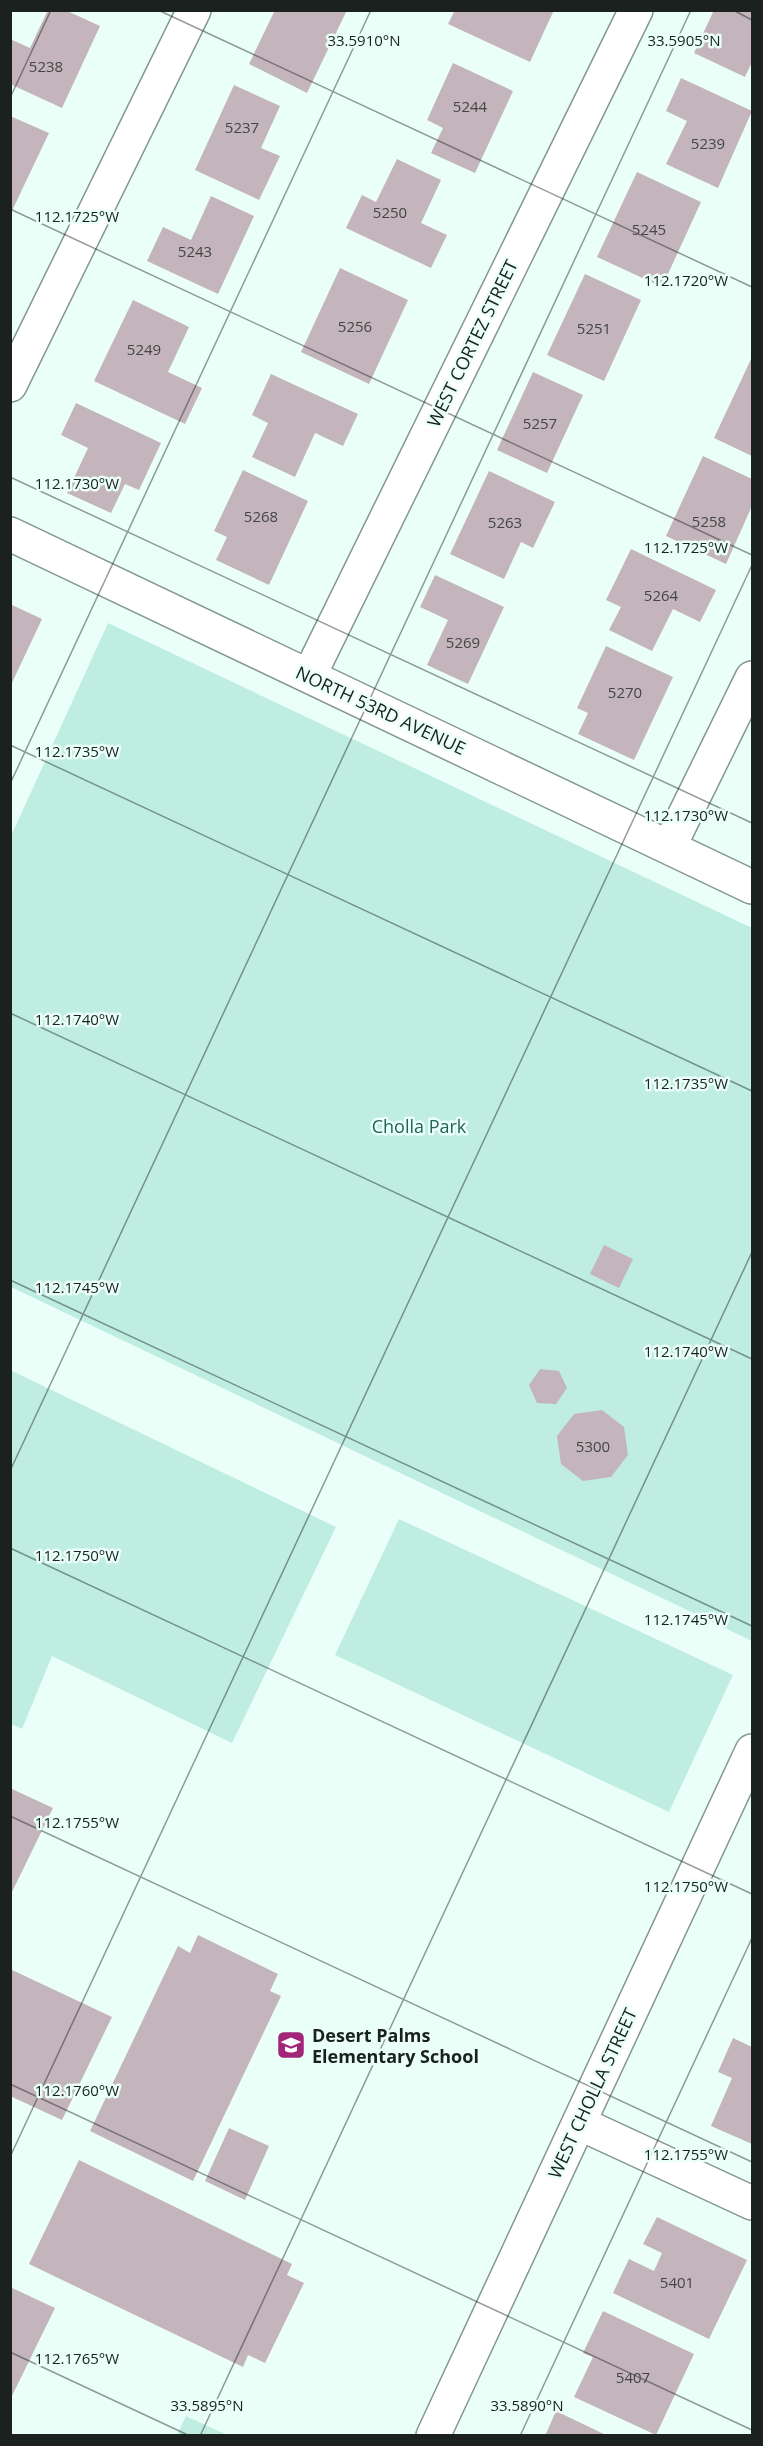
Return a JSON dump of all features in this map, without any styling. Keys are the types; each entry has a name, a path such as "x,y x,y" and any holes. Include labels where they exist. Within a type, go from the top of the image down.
{"street":[{"path":"10,385 194,10"},
{"name":"WEST CORTEZ STREET","path":"309,676 636,10"},
{"name":"NORTH 53RD AVENUE","path":"10,534 753,886"},
{"path":"669,847 753,678"},
{"name":"WEST CHOLLA STREET","path":"434,2436 753,1751"},
{"path":"579,2123 753,2203"}],"green space":[{"name":"Cholla Park","path":"108,623 752,928 752,1641 11,1287 11,836"},
{"path":"10,1370 336,1527 232,1743 52,1656 22,1729 11,1724"},
{"path":"399,1519 733,1675 669,1812 335,1655"},
{"path":"186,2416 227,2435 177,2435"}],"building":[{"path":"48,10 65,10 100,26 62,108 10,84 10,39 30,48"},
{"path":"275,10 347,10 307,93 249,64"},
{"path":"455,10 554,10 530,62 448,24"},
{"path":"714,10 752,10 752,62 745,77 694,53"},
{"path":"453,63 513,91 475,173 431,153 443,128 427,120"},
{"path":"681,78 752,111 718,188 666,164 687,121 666,111"},
{"path":"234,85 280,106 261,148 280,156 259,200 195,170"},
{"path":"10,116 49,133 10,215"},
{"path":"397,159 441,180 421,223 447,235 431,268 346,228 362,195 376,202"},
{"path":"637,172 701,202 662,287 597,257"},
{"path":"211,196 254,216 218,294 147,261 163,227 191,240"},
{"path":"340,268 408,300 369,384 301,352"},
{"path":"585,274 641,300 604,381 547,355"},
{"path":"133,300 189,327 168,372 202,388 185,424 94,381"},
{"path":"752,357 752,456 714,438"},
{"path":"533,372 583,395 547,473 497,450"},
{"path":"271,374 358,414 343,446 315,433 295,477 252,457 268,423 252,415"},
{"path":"76,403 161,443 139,490 125,484 111,513 67,493 88,448 61,435"},
{"path":"703,456 752,479 752,506 726,564 666,536"},
{"path":"243,470 308,501 269,585 216,560 227,537 214,531"},
{"path":"489,471 555,502 533,548 521,542 504,579 450,554"},
{"path":"631,549 716,590 700,622 673,609 652,651 609,630 621,607 606,600"},
{"path":"435,575 504,607 468,684 427,665 448,620 420,607"},
{"path":"10,604 42,619 10,687"},
{"path":"606,646 673,677 634,760 578,734 588,713 577,708"},
{"path":"604,1245 633,1259 619,1288 590,1274"},
{"path":"540,1369 559,1371 567,1388 556,1404 537,1403 529,1385"},
{"path":"602,1410 624,1427 628,1455 611,1477 583,1481 561,1464 557,1436 574,1414"},
{"path":"10,1788 53,1808 10,1896"},
{"path":"198,1935 278,1974 270,1991 281,1996 193,2181 90,2131 178,1946 190,1953"},
{"path":"10,1969 112,2017 62,2120 10,2096"},
{"path":"733,2038 752,2047 752,2144 711,2126 732,2078 718,2072"},
{"path":"229,2128 269,2146 245,2200 205,2181"},
{"path":"79,2160 292,2264 287,2275 304,2283 265,2363 248,2355 243,2367 29,2264"},
{"path":"657,2217 747,2260 709,2339 613,2293 629,2259 654,2271 662,2253 643,2244"},
{"path":"10,2287 55,2308 10,2400"},
{"path":"603,2311 694,2354 656,2435 574,2397 593,2357 583,2353"},
{"path":"556,2411 608,2436 545,2436"}],"place":[{"name":"Desert Palms Elementary School","path":"291,2045"}]}
